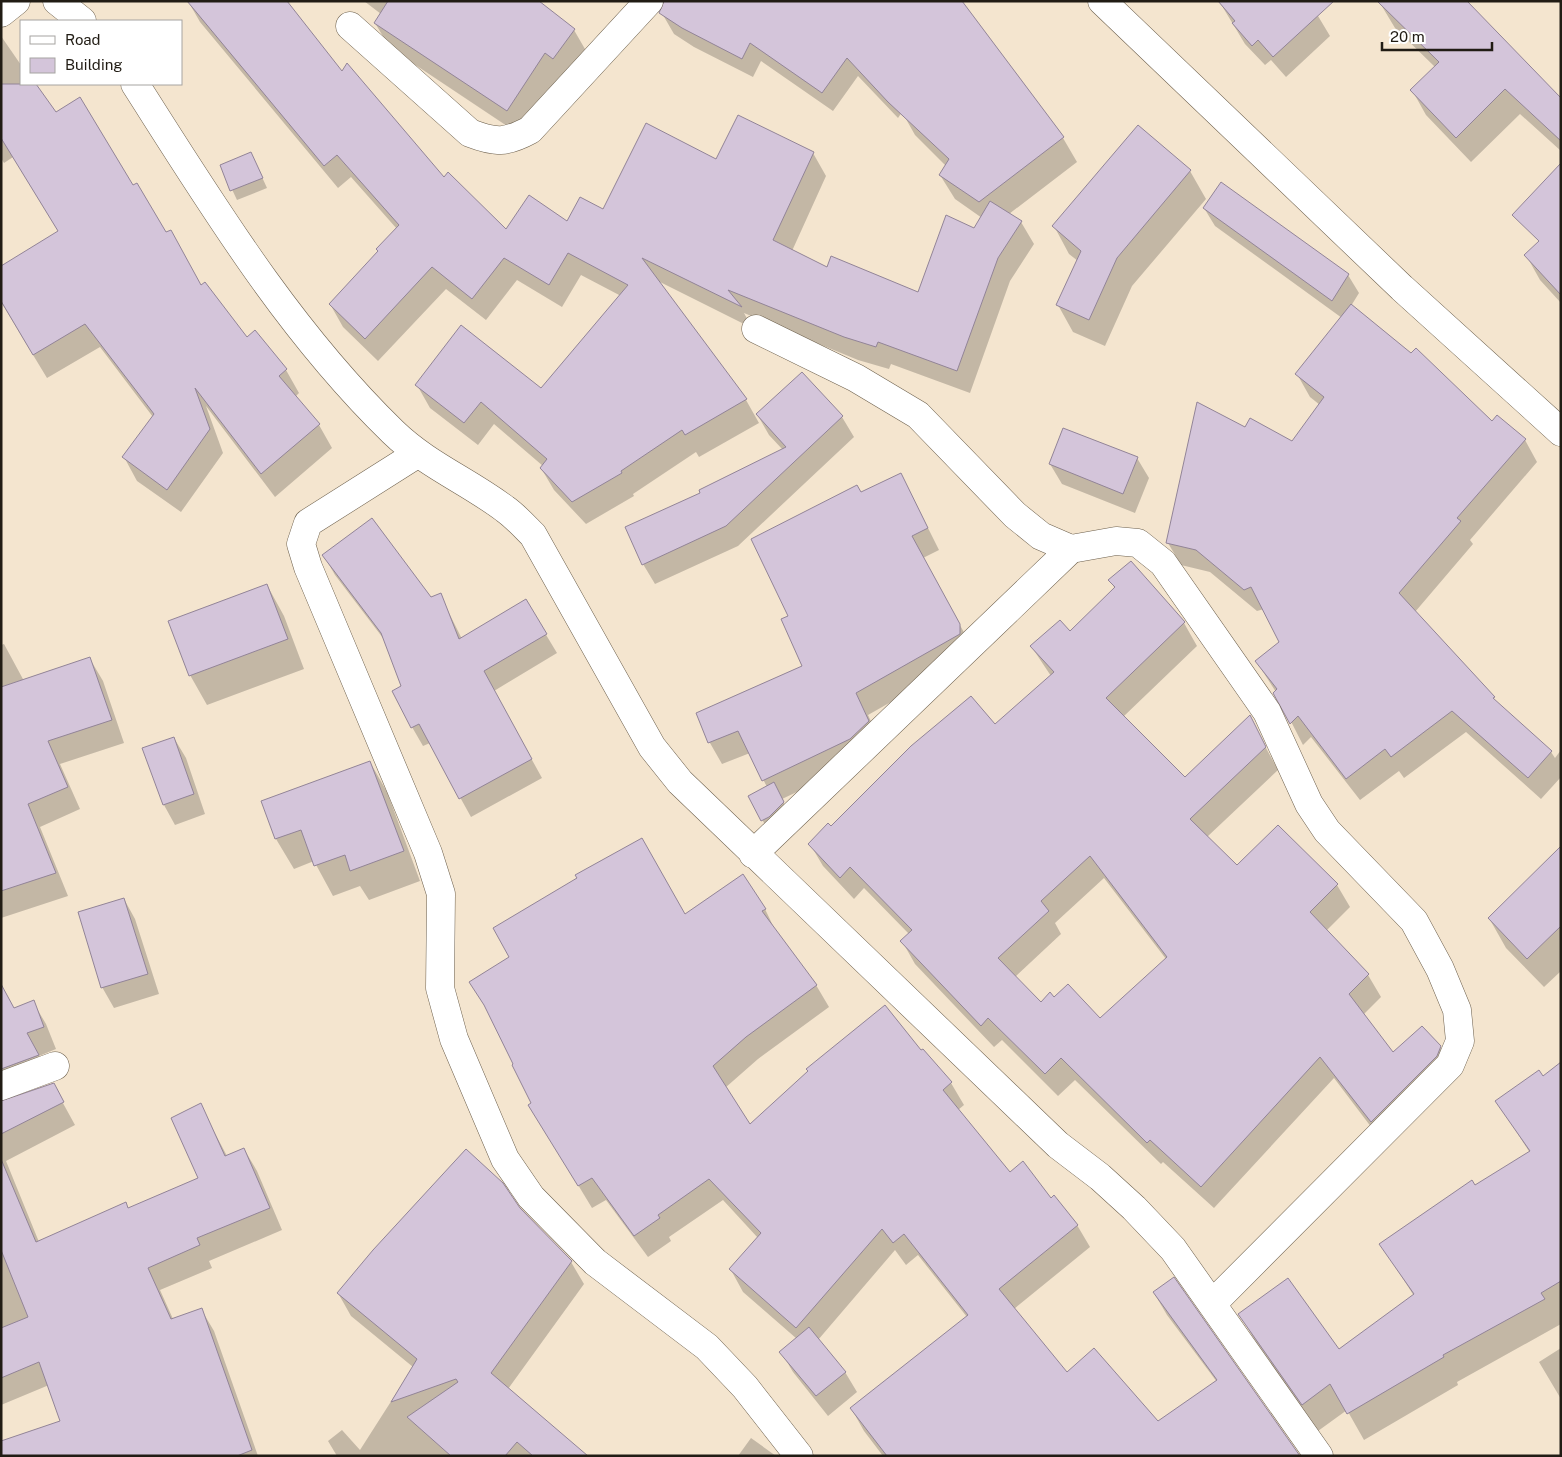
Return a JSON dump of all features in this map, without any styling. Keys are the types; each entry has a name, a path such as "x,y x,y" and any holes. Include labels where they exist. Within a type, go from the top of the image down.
{"street":[{"path":"1,14 16,1"},
{"path":"56,1 81,20"},
{"path":"350,26 470,133 492,141 513,140 530,130 649,1"},
{"path":"1102,1 1402,288 1561,432"},
{"path":"136,85 240,249 314,345 357,394 417,454 506,509 533,534 652,747 680,782 1058,1145 1100,1177 1134,1208 1173,1249 1319,1456"},
{"path":"756,329 856,378 918,414 1015,515 1041,536 1071,549 1116,541 1138,543 1163,563 1267,712 1309,804 1327,831 1414,921 1440,969 1457,1010 1460,1041 1450,1065 1212,1304"},
{"path":"417,454 308,523 301,544 308,568 428,852 441,894 440,988 454,1039 505,1159 531,1197 594,1262 707,1347 745,1387 799,1456"},
{"path":"753,854 1071,549"},
{"path":"1,1086 55,1066"}],"building":[{"path":"187,1 287,1 342,71 347,63 444,177 448,172 506,229 529,195 567,221 580,197 603,209 646,123 716,159 738,115 814,152 773,240 827,267 831,256 918,292 946,215 974,228 990,201 1022,221 998,258 957,371 878,342 876,347 844,337 728,290 742,307 642,258 747,399 685,435 682,430 621,471 622,473 572,502 540,468 547,459 481,402 464,423 415,385 461,325 541,388 628,285 568,253 549,285 504,258 472,299 432,267 365,339 329,304 378,251 376,249 399,225 337,155 324,166"},
{"path":"388,1 539,1 575,29 553,59 545,53 507,111 374,23"},
{"path":"664,1 962,1 1064,137 979,202 939,175 949,159 888,102 847,58 822,93 750,43 742,59 682,28 659,13"},
{"path":"1218,1 1334,1 1273,57 1258,40 1252,46 1232,23 1235,21"},
{"path":"1377,1 1467,1 1561,98 1561,141 1505,89 1456,138 1410,90 1439,62"},
{"path":"1,84 37,85 56,112 80,97 133,185 137,183 166,232 171,230 201,285 205,282 247,337 255,330 287,369 279,376 320,424 261,474 195,388 210,429 167,490 122,457 154,414 85,324 33,355 1,301 1,266 58,231 1,138"},
{"path":"1138,125 1191,170 1117,258 1089,320 1056,305 1081,251 1052,226"},
{"path":"251,152 263,178 230,191 220,165"},
{"path":"1561,163 1561,295 1524,255 1539,241 1512,215"},
{"path":"1221,182 1349,274 1332,301 1203,208"},
{"path":"1351,304 1411,353 1416,348 1492,421 1497,415 1526,439 1457,518 1461,521 1399,593 1495,697 1493,698 1552,751 1528,778 1452,711 1391,757 1385,749 1346,779 1298,716 1290,724 1273,693 1277,689 1255,661 1279,642 1251,587 1244,590 1196,550 1166,543 1197,402 1245,427 1250,418 1292,441 1324,397 1295,374"},
{"path":"802,372 843,416 726,526 642,565 625,527 700,493 699,490 786,447 756,414"},
{"path":"1063,428 1138,457 1123,494 1049,464"},
{"path":"901,473 928,528 912,536 960,624 960,634 856,693 869,721 850,739 762,781 738,731 708,743 696,713 802,666 781,619 788,616 751,539 857,485 861,492"},
{"path":"372,518 431,597 441,593 459,639 526,599 547,634 484,671 532,759 459,799 419,724 411,728 392,691 401,686 381,633 322,555"},
{"path":"1131,561 1185,622 1106,698 1185,777 1250,715 1266,747 1190,819 1237,865 1278,825 1338,884 1310,912 1369,974 1349,994 1393,1052 1422,1026 1441,1046 1437,1056 1371,1122 1320,1057 1201,1187 1150,1140 1147,1143 1061,1058 1045,1074 988,1018 981,1026 900,941 912,930 850,867 840,878 808,844 828,823 831,826 911,746 971,696 995,724 1054,672 1030,646 1060,620 1070,631 1115,587 1108,580","holes":["1090,856 1167,957 1100,1018 1068,984 1054,997 1050,992 1041,1002 998,958 1049,911 1041,901"]},
{"path":"267,584 288,639 189,676 168,621"},
{"path":"90,657 112,720 48,741 68,787 28,804 56,873 1,891 1,687"},
{"path":"174,737 194,794 163,805 142,748"},
{"path":"370,761 404,851 350,871 345,855 314,866 301,830 275,839 261,801"},
{"path":"774,782 784,802 769,817 761,821 748,796"},
{"path":"642,838 685,914 743,874 766,909 762,911 817,985 746,1037 713,1066 750,1124 808,1071 806,1069 885,1005 921,1050 923,1049 952,1082 943,1090 1010,1172 1023,1161 1051,1198 1054,1195 1078,1225 999,1289 1067,1372 1094,1348 1158,1421 1217,1380 1153,1292 1174,1277 1300,1456 887,1456 850,1408 968,1315 904,1234 893,1243 882,1229 796,1328 729,1269 761,1233 709,1179 658,1215 660,1218 634,1236 592,1178 578,1186 528,1105 531,1103 513,1064 484,1005 469,982 509,957 493,928 577,878 575,875"},
{"path":"1561,846 1561,926 1527,959 1488,918"},
{"path":"124,898 148,974 101,988 78,912"},
{"path":"1,984 14,1008 34,1000 44,1027 27,1033 39,1055 1,1069"},
{"path":"1561,1062 1561,1281 1541,1293 1545,1299 1443,1355 1444,1357 1347,1414 1330,1384 1302,1405 1238,1314 1288,1278 1339,1349 1414,1294 1379,1244 1472,1180 1475,1185 1530,1151 1495,1101 1539,1070 1543,1076"},
{"path":"54,1083 64,1102 1,1134 1,1101"},
{"path":"201,1103 225,1156 244,1148 270,1208 197,1238 200,1245 148,1268 171,1319 202,1308 252,1450 237,1456 1,1456 1,1441 60,1421 39,1362 1,1378 1,1328 28,1317 1,1250 1,1159 36,1242 126,1202 128,1208 198,1178 171,1118"},
{"path":"466,1149 503,1183 520,1208 572,1261 491,1373 588,1456 533,1456 517,1442 505,1456 451,1456 407,1417 458,1382 456,1379 391,1402 417,1359 337,1293 373,1250"},
{"path":"809,1327 846,1372 816,1396 779,1352"}]}
